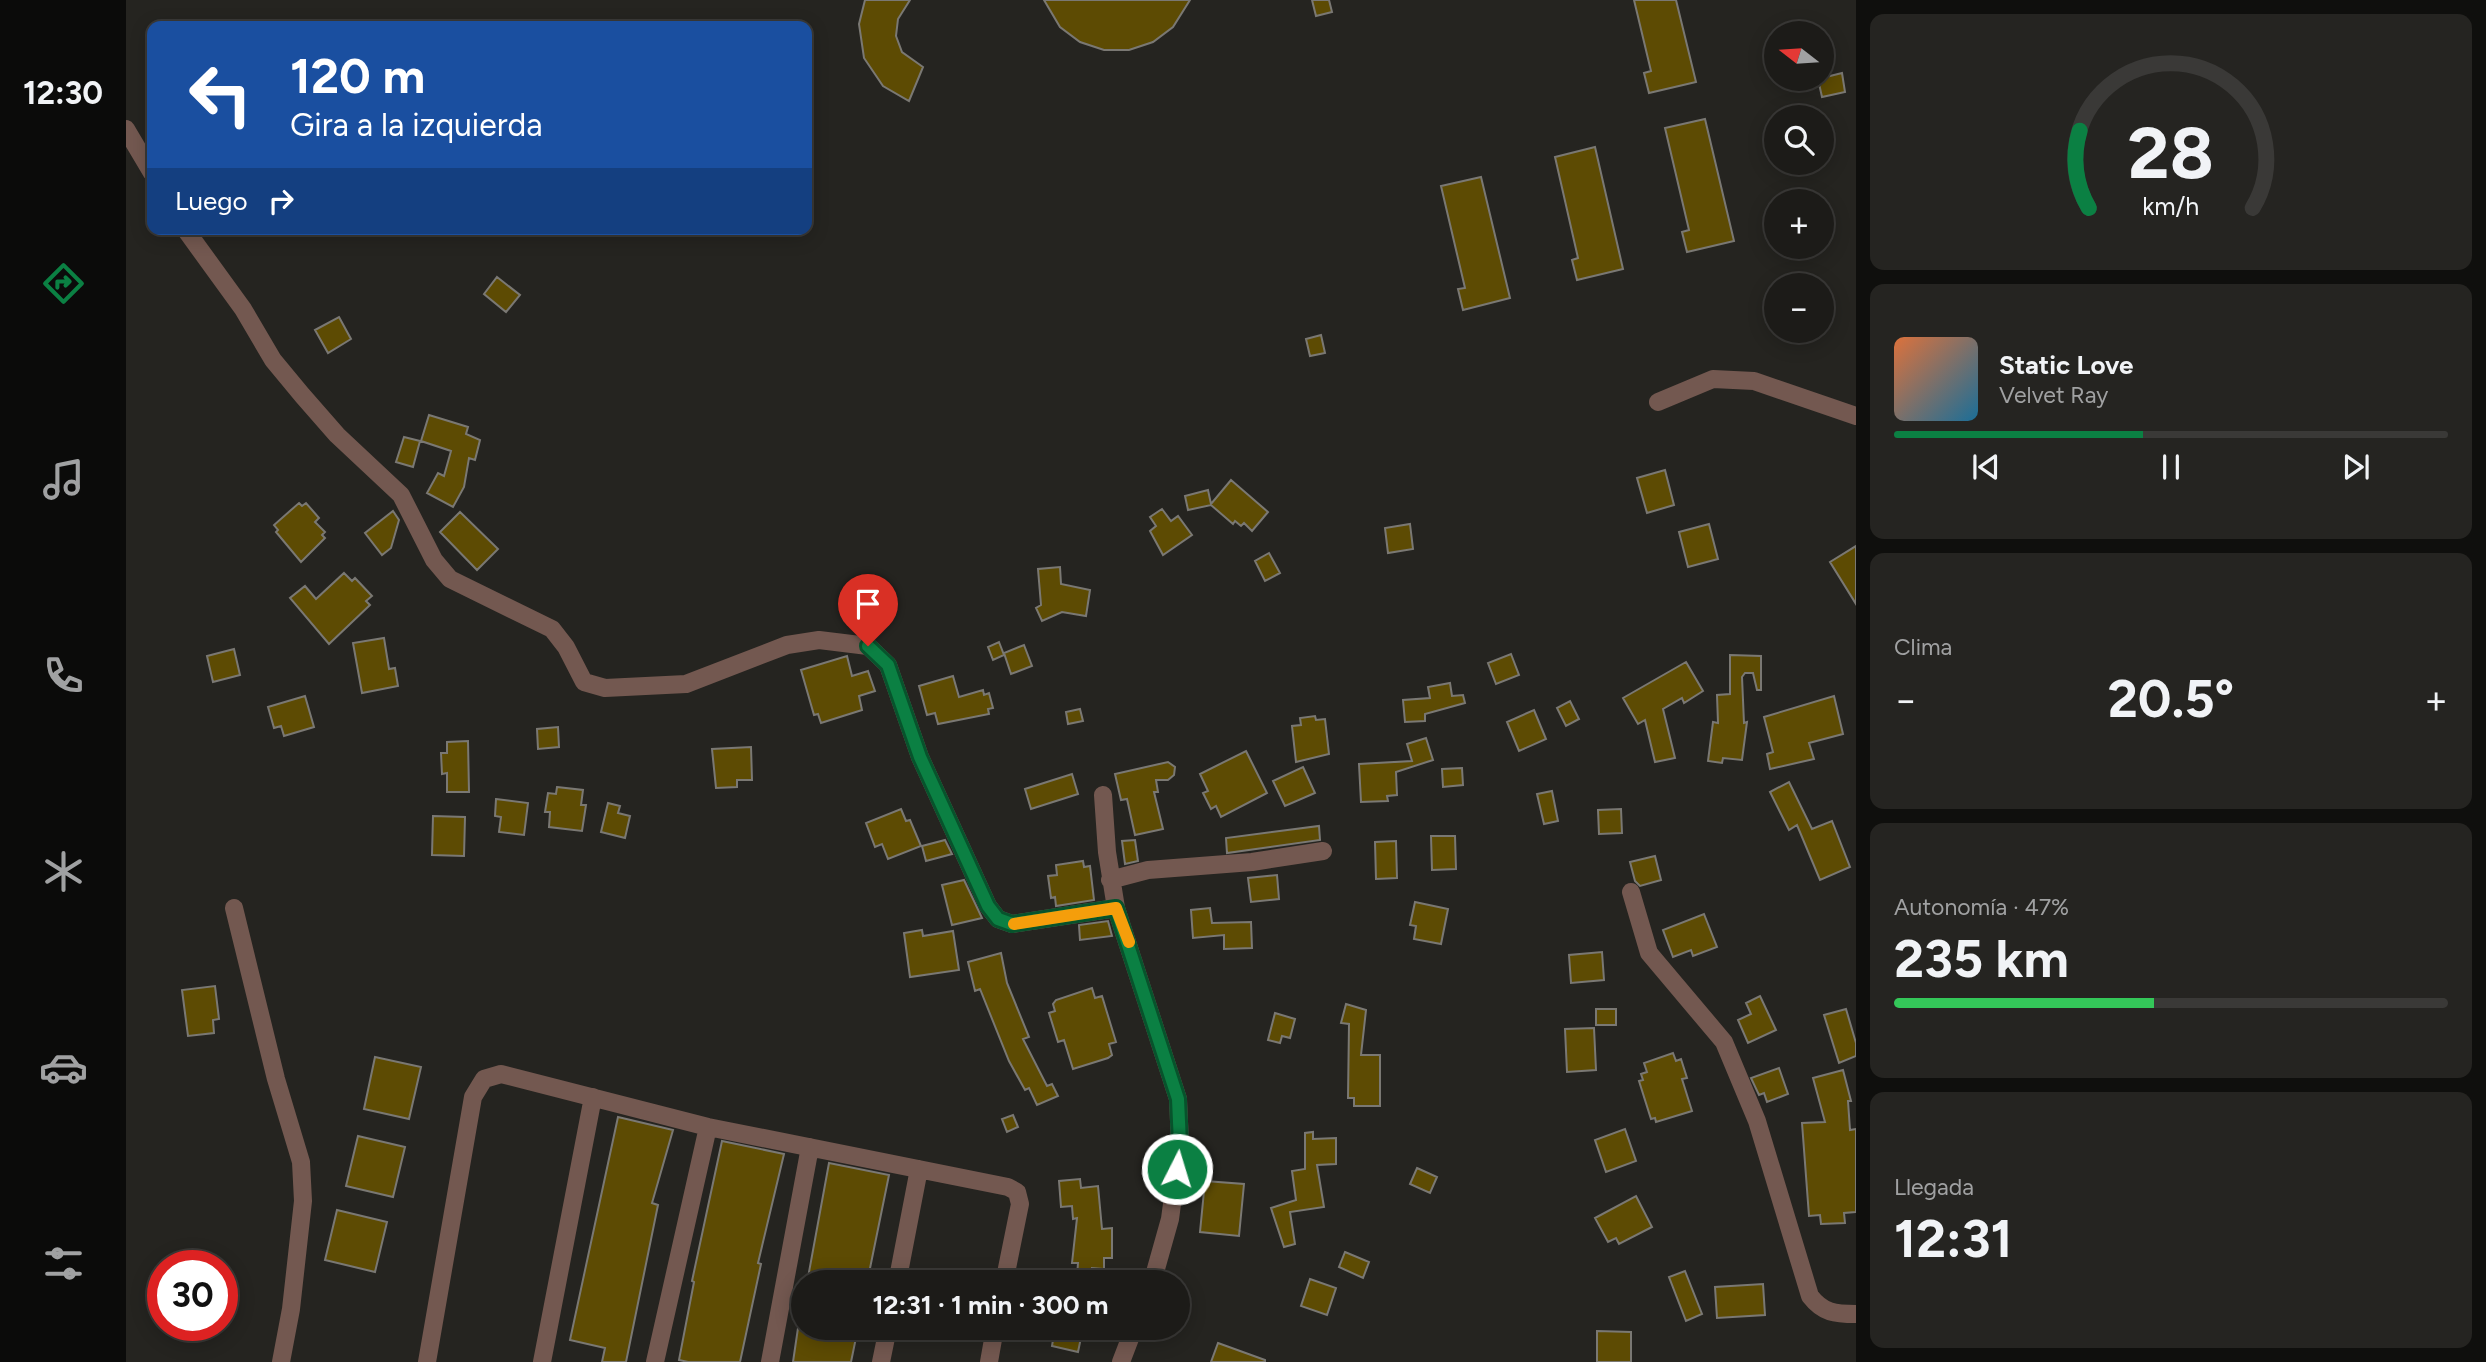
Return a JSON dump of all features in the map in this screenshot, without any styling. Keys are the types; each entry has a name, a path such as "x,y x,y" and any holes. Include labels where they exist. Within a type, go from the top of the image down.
{"street":[{"path":"126,129 147,165"},
{"path":"189,235 243,309 273,360 302,396 337,435 401,495 434,560 450,579 552,629 566,647 584,682 605,688 685,684 787,645 819,640 868,646 888,665 920,757 988,906 998,919 1012,924 1116,908"},
{"path":"1658,402 1713,379 1754,381 1856,416"},
{"path":"1103,795 1110,880 1116,908 1178,1099 1180,1144 1170,1219 1156,1270"},
{"path":"1110,880 1149,870 1252,862 1323,851"},
{"path":"1631,892 1649,953 1724,1042 1757,1121 1810,1296 1820,1309 1840,1314 1856,1314"},
{"path":"234,908 276,1079 301,1162 303,1201 291,1309 281,1362"},
{"path":"427,1362 473,1097 484,1079 500,1074 708,1127 995,1184 1017,1192 1020,1204 1007,1270"},
{"path":"542,1362 593,1097"},
{"path":"655,1362 708,1127"},
{"path":"770,1362 810,1147"},
{"path":"900,1270 919,1169"},
{"path":"881,1362 886,1340"},
{"path":"989,1362 993,1340"},
{"path":"1121,1362 1129,1340"}],"building":[{"path":"865,0 910,0 898,19 896,36 902,52 923,67 909,101 883,86 864,58 859,24"},
{"path":"1044,0 1190,0 1173,27 1153,42 1129,50 1104,50 1080,42 1060,27"},
{"path":"1312,0 1329,0 1332,12 1316,16"},
{"path":"1634,0 1676,0 1696,82 1649,93 1644,73 1651,71"},
{"path":"1842,73 1845,92 1822,97 1821,91 1834,91 1834,75"},
{"path":"1705,119 1734,241 1687,252 1682,232 1689,230 1665,128"},
{"path":"1595,147 1623,269 1577,280 1572,260 1578,258 1555,157"},
{"path":"1481,177 1510,298 1463,310 1458,289 1465,288 1441,186"},
{"path":"497,277 520,295 506,312 484,294"},
{"path":"339,317 351,339 328,353 315,330"},
{"path":"1321,335 1325,353 1310,356 1306,339"},
{"path":"429,415 468,427 466,434 480,440 475,460 469,458 464,487 453,507 427,493 438,473 444,476 451,451 421,441"},
{"path":"404,437 420,441 413,467 396,462"},
{"path":"1665,470 1674,505 1647,513 1637,478"},
{"path":"1231,480 1268,512 1252,531 1244,523 1241,526 1235,521 1233,524 1211,505 1188,510 1185,496 1208,490 1211,504"},
{"path":"299,503 302,506 306,503 319,518 315,522 325,532 322,535 325,538 301,562 276,532 278,530 274,525"},
{"path":"1162,509 1171,521 1178,516 1192,535 1163,555 1150,531 1156,526 1150,517"},
{"path":"393,511 399,520 391,548 382,555 365,533"},
{"path":"460,512 498,549 477,570 440,532"},
{"path":"1410,524 1413,549 1388,553 1385,528"},
{"path":"1709,524 1718,559 1688,567 1679,532"},
{"path":"1856,546 1856,604 1830,562"},
{"path":"1269,553 1280,573 1265,581 1255,561"},
{"path":"1060,567 1061,584 1090,590 1086,616 1062,612 1042,621 1036,608 1041,605 1038,569"},
{"path":"344,573 352,581 355,578 372,596 366,601 370,605 329,644 290,598 305,586 316,599"},
{"path":"384,638 389,669 395,668 398,686 362,693 353,643"},
{"path":"999,642 1004,655 993,660 988,647"},
{"path":"1024,645 1032,666 1011,674 1004,653"},
{"path":"234,649 240,675 213,682 207,656"},
{"path":"1511,654 1519,675 1496,684 1488,663"},
{"path":"1730,655 1761,656 1761,690 1757,690 1753,673 1745,673 1742,677 1744,723 1747,722 1742,760 1723,758 1722,763 1708,761 1713,722 1718,723 1717,695 1730,694"},
{"path":"847,656 852,676 868,671 875,691 859,696 862,710 821,723 818,714 814,715 801,670"},
{"path":"1686,662 1703,691 1684,703 1682,698 1663,709 1675,758 1655,762 1645,720 1638,724 1623,698"},
{"path":"953,676 959,697 983,690 984,695 989,693 993,708 988,709 989,714 938,724 935,713 927,715 919,686"},
{"path":"1450,683 1452,696 1463,695 1465,703 1425,714 1425,721 1405,722 1403,700 1430,698 1428,687"},
{"path":"305,696 314,727 284,736 281,726 274,728 268,707"},
{"path":"1834,696 1843,734 1809,743 1814,759 1770,769 1767,754 1773,752 1764,717"},
{"path":"1570,701 1579,719 1566,726 1557,708"},
{"path":"1080,709 1083,721 1068,724 1066,712"},
{"path":"1534,710 1546,739 1519,751 1507,722"},
{"path":"1315,716 1316,720 1325,719 1329,754 1296,762 1292,726 1301,725 1300,718"},
{"path":"558,727 559,747 538,749 537,729"},
{"path":"1426,738 1433,760 1396,772 1397,795 1387,796 1388,801 1361,802 1359,764 1412,761 1407,744"},
{"path":"468,741 469,792 447,792 447,773 442,774 441,753 447,753 447,742"},
{"path":"751,747 752,780 737,780 737,787 716,788 712,749"},
{"path":"1246,751 1267,793 1221,817 1216,806 1211,809 1203,793 1208,791 1200,774"},
{"path":"1168,762 1175,767 1174,775 1168,780 1156,780 1158,792 1154,792 1163,829 1135,835 1127,799 1121,800 1115,774"},
{"path":"1303,767 1315,793 1285,806 1273,781"},
{"path":"1462,768 1463,785 1443,787 1442,769"},
{"path":"1072,774 1078,794 1031,809 1025,789"},
{"path":"1789,782 1812,829 1832,821 1850,867 1820,880 1797,825 1789,830 1770,792"},
{"path":"557,787 583,790 581,805 586,805 582,831 549,827 550,812 545,812 548,793 556,794"},
{"path":"1552,791 1558,821 1544,824 1537,794"},
{"path":"496,799 528,803 524,835 499,832 501,817 495,816"},
{"path":"608,803 620,806 618,813 630,816 625,838 601,832"},
{"path":"901,809 906,821 910,820 921,846 888,859 882,844 875,847 866,823"},
{"path":"1621,809 1622,833 1599,834 1598,810"},
{"path":"433,816 465,817 464,856 432,855"},
{"path":"1319,826 1320,840 1227,853 1226,838"},
{"path":"1431,836 1455,836 1456,869 1432,870"},
{"path":"945,840 952,854 926,861 922,846"},
{"path":"1135,840 1138,861 1125,864 1122,841"},
{"path":"1396,841 1397,878 1376,879 1375,842"},
{"path":"1655,856 1661,880 1640,886 1635,881 1630,862"},
{"path":"1083,861 1084,867 1090,866 1094,900 1056,906 1055,897 1051,898 1048,876 1057,875 1056,865"},
{"path":"1277,875 1279,899 1251,902 1248,878"},
{"path":"964,880 982,918 952,925 942,885"},
{"path":"1415,902 1448,909 1441,944 1414,939 1416,926 1410,925"},
{"path":"1210,908 1212,923 1251,922 1252,948 1224,949 1224,935 1193,938 1191,910"},
{"path":"1704,914 1717,947 1693,956 1691,950 1673,957 1663,930"},
{"path":"1108,921 1112,936 1080,940 1079,925"},
{"path":"922,930 923,936 953,931 959,970 910,977 904,933"},
{"path":"1602,952 1604,980 1571,983 1569,955"},
{"path":"1001,953 1007,983 1029,1037 1023,1039 1047,1086 1052,1084 1058,1096 1037,1105 1029,1088 1025,1090 1009,1061 980,989 975,991 968,962"},
{"path":"215,986 219,1019 213,1020 214,1033 188,1036 182,990"},
{"path":"1092,988 1095,998 1102,996 1116,1042 1109,1044 1112,1055 1108,1058 1073,1069 1064,1040 1058,1042 1049,1013 1055,1011 1053,1004 1056,1000"},
{"path":"1760,996 1776,1030 1748,1043 1738,1020 1751,1014 1746,1003"},
{"path":"1346,1004 1366,1010 1361,1055 1380,1055 1380,1106 1354,1106 1354,1098 1348,1098 1349,1024 1341,1023"},
{"path":"1596,1009 1616,1009 1616,1025 1596,1025"},
{"path":"1846,1009 1856,1043 1856,1056 1839,1063 1824,1015"},
{"path":"1275,1013 1295,1019 1290,1038 1282,1036 1280,1043 1268,1040"},
{"path":"1594,1028 1596,1070 1567,1072 1565,1029"},
{"path":"1673,1053 1676,1061 1681,1059 1687,1078 1682,1079 1692,1111 1656,1122 1655,1118 1651,1119 1639,1081 1643,1080 1641,1074 1647,1072 1644,1063"},
{"path":"375,1057 421,1067 409,1119 364,1109"},
{"path":"1779,1068 1788,1094 1767,1102 1764,1093 1759,1095 1751,1078"},
{"path":"1843,1070 1851,1101 1848,1101 1850,1130 1856,1129 1856,1212 1844,1213 1845,1223 1821,1224 1820,1215 1809,1216 1802,1123 1825,1122 1813,1078"},
{"path":"1013,1115 1018,1127 1007,1132 1002,1119"},
{"path":"618,1117 673,1130 652,1203 658,1205 626,1362 602,1362 605,1348 570,1340"},
{"path":"1625,1129 1636,1161 1606,1172 1595,1140"},
{"path":"1313,1132 1313,1139 1336,1138 1336,1164 1317,1165 1324,1207 1290,1212 1295,1244 1284,1247 1271,1208 1296,1200 1292,1171 1305,1169 1305,1133"},
{"path":"358,1136 405,1147 393,1197 346,1186"},
{"path":"722,1141 784,1154 758,1263 761,1264 740,1362 688,1362 679,1360 694,1282 692,1281"},
{"path":"829,1163 889,1175 870,1270 809,1270"},
{"path":"1417,1168 1437,1177 1430,1193 1410,1184"},
{"path":"1080,1179 1081,1188 1098,1186 1102,1229 1112,1228 1112,1258 1104,1258 1104,1269 1078,1270 1078,1263 1072,1263 1077,1218 1073,1219 1072,1206 1061,1207 1059,1181"},
{"path":"1205,1181 1244,1184 1239,1236 1200,1232"},
{"path":"1636,1196 1652,1227 1619,1244 1616,1238 1608,1242 1595,1218"},
{"path":"337,1210 387,1222 375,1272 325,1260"},
{"path":"1345,1252 1369,1262 1363,1278 1339,1267"},
{"path":"1685,1271 1702,1314 1686,1321 1669,1277"},
{"path":"1310,1279 1336,1288 1327,1315 1301,1306"},
{"path":"1763,1284 1765,1315 1717,1318 1715,1287"},
{"path":"1597,1331 1631,1332 1631,1362 1597,1362"},
{"path":"796,1340 856,1340 851,1362 793,1362"},
{"path":"1053,1340 1080,1340 1078,1352 1052,1346"},
{"path":"1218,1343 1265,1360 1265,1362 1211,1362"}],"slow traffic":[{"path":"1014,924 1116,908 1129,942"}],"route":[{"path":"868,646 888,665 920,757 988,906 998,919 1012,924 1116,908 1128,938 1154,1030 1178,1099 1180,1144 1177,1169"}]}
